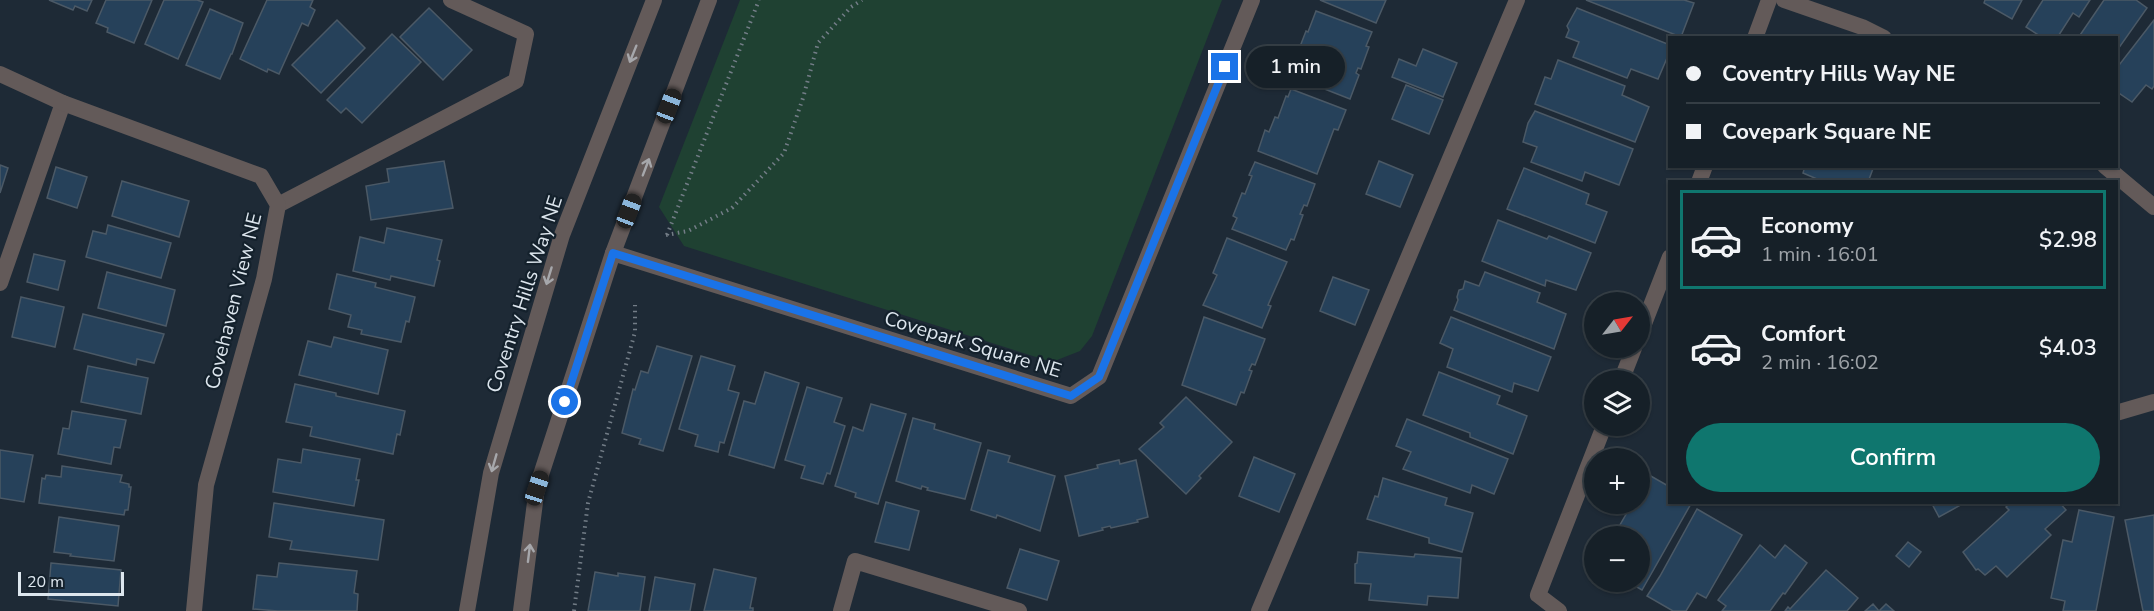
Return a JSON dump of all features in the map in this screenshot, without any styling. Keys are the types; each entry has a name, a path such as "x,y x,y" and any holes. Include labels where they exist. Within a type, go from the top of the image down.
{"street":[{"path":"278,205 516,81 526,34 451,0"},
{"name":"Coventry Hills Way NE","path":"467,611 491,473 562,235 654,0"},
{"path":"521,611 537,488 613,253 709,0"},
{"name":"Covepark Square NE","path":"613,253 1071,396 1099,377 1252,0"},
{"path":"1259,611 1517,0"},
{"path":"1756,36 1769,0"},
{"path":"1784,0 1862,27 1880,36"},
{"name":"Covehaven View NE","path":"0,74 63,103 261,176 278,205 264,279 206,485 194,611"},
{"path":"0,283 63,103"},
{"path":"2107,168 2154,207"},
{"path":"1650,308 1668,262"},
{"path":"2118,412 2154,402"},
{"path":"1558,611 1538,595 1600,436"},
{"path":"841,611 855,561 1019,611"}],"path":[{"path":"759,0 666,235 688,231 732,208 784,153 803,98 818,43 851,7 862,0"},
{"path":"574,611 588,503 635,332 635,305"}],"green space":[{"path":"740,0 1222,0 1092,336 1080,351 1052,362 684,246 659,207"}],"building":[{"path":"49,0 92,0 87,11 75,6 73,10"},
{"path":"106,0 152,0 134,43 107,32 108,28 96,23"},
{"path":"164,0 203,2 178,59 145,44"},
{"path":"267,0 313,0 310,7 315,10 308,26 302,23 279,74 268,69 267,72 240,59"},
{"path":"1320,0 1386,0 1376,23"},
{"path":"1586,0 1684,0 1694,3 1681,36"},
{"path":"1985,0 2022,0 2012,19 1984,3"},
{"path":"2043,0 2090,0 2079,17 2073,13 2058,36 2040,36 2026,27"},
{"path":"2104,0 2136,0 2147,8 2118,49 2118,36 2079,36"},
{"path":"429,8 472,50 443,80 400,37"},
{"path":"1577,8 1668,44 1668,56 1658,79 1631,69 1627,78 1573,57 1579,42 1566,37 1569,30 1567,26"},
{"path":"210,9 243,23 220,79 186,65"},
{"path":"1316,11 1372,32 1361,69 1358,68 1356,73 1359,75 1350,99 1289,75"},
{"path":"337,20 365,48 321,93 292,65"},
{"path":"2154,20 2154,86 2152,89 2146,85 2132,102 2118,92 2118,66"},
{"path":"392,34 421,62 362,123 346,108 341,113 327,100"},
{"path":"1423,49 1457,63 1443,97 1392,77 1399,59 1416,66"},
{"path":"1558,60 1625,86 1622,95 1649,107 1635,142 1535,104 1545,77 1551,79"},
{"path":"1406,85 1443,100 1429,134 1392,119"},
{"path":"1291,89 1346,110 1338,130 1334,129 1317,174 1258,151 1265,130 1269,132 1275,117 1278,118"},
{"path":"1535,111 1633,149 1619,185 1585,172 1582,181 1531,162 1537,147 1523,142 1528,123"},
{"path":"444,161 453,208 371,220 366,186 389,182 387,169"},
{"path":"1379,161 1413,175 1400,207 1366,194"},
{"path":"1255,162 1315,184 1307,206 1304,205 1300,214 1303,215 1294,240 1291,239 1286,250 1232,229 1237,218 1233,216 1242,193 1245,194 1252,176 1249,175"},
{"path":"0,165 8,168 0,193"},
{"path":"56,167 87,177 77,208 47,198"},
{"path":"1524,168 1589,194 1586,204 1607,212 1595,243 1507,209"},
{"path":"1804,168 1873,168 1869,180 1819,180 1803,173"},
{"path":"122,181 189,201 179,237 112,216"},
{"path":"1498,220 1547,239 1549,236 1591,253 1576,290 1546,280 1545,286 1482,261"},
{"path":"108,225 171,243 161,278 86,257 93,231 106,234"},
{"path":"387,228 442,240 434,286 391,276 390,280 353,271 360,237 384,243"},
{"path":"1227,238 1287,262 1268,305 1271,306 1262,328 1203,305 1217,275 1213,273"},
{"path":"34,254 65,261 58,290 27,282"},
{"path":"107,272 175,290 166,326 98,308"},
{"path":"1485,272 1540,293 1537,302 1566,314 1554,349 1454,310 1459,290 1463,289 1465,281 1479,286"},
{"path":"337,274 376,283 375,287 415,297 401,342 361,334 362,330 348,327 351,315 329,309"},
{"path":"1333,277 1369,290 1355,325 1320,311"},
{"path":"21,297 64,307 55,347 12,337"},
{"path":"83,314 164,334 154,363 137,359 136,365 74,349"},
{"path":"1204,317 1265,339 1255,365 1252,364 1249,370 1252,371 1244,393 1241,392 1236,405 1182,385"},
{"path":"1451,317 1551,357 1538,391 1514,383 1512,392 1447,367 1453,349 1440,343"},
{"path":"334,337 388,350 378,394 299,375 308,341 331,347"},
{"path":"657,346 692,356 663,451 639,444 641,439 622,433 633,389 635,390 641,371 648,373"},
{"path":"701,356 735,366 728,390 739,393 724,443 720,442 718,452 695,446 698,435 679,429"},
{"path":"88,366 148,378 141,414 81,402"},
{"path":"765,372 799,383 774,468 729,455 744,401 755,404"},
{"path":"1439,372 1500,396 1497,404 1527,416 1513,454 1470,437 1470,433 1423,415"},
{"path":"295,384 336,393 336,396 405,411 393,454 310,436 312,427 286,422"},
{"path":"807,387 842,398 834,422 845,426 830,474 827,473 823,484 801,478 805,466 785,460"},
{"path":"1186,397 1232,442 1199,476 1201,478 1186,494 1139,449 1164,427 1160,423"},
{"path":"871,404 906,414 878,504 855,497 856,493 835,486 853,427 863,431"},
{"path":"72,411 126,420 120,448 114,447 111,464 58,454 63,428 69,429"},
{"path":"913,418 935,424 934,429 981,443 965,499 896,481"},
{"path":"1407,419 1508,459 1494,494 1472,485 1470,493 1403,469 1411,452 1396,446"},
{"path":"303,449 360,459 354,506 273,492 278,459 301,463"},
{"path":"0,450 33,455 24,502 0,498"},
{"path":"988,450 1010,456 1008,462 1055,476 1040,531 997,515 996,518 971,510"},
{"path":"1254,457 1295,474 1279,512 1239,496"},
{"path":"1119,460 1120,464 1136,460 1148,517 1137,520 1138,522 1111,528 1110,526 1079,536 1065,476"},
{"path":"62,466 122,475 120,482 129,484 131,487 128,510 125,510 124,515 39,503 42,478 45,479 46,475 61,477"},
{"path":"1650,476 1668,486 1668,504 1691,504 1650,576 1650,526 1619,526 1626,514 1650,514"},
{"path":"1383,478 1447,498 1445,505 1473,513 1462,552 1429,543 1429,538 1367,519 1375,496 1378,497"},
{"path":"886,502 919,511 909,550 875,542"},
{"path":"274,503 384,520 378,560 290,549 292,541 269,537"},
{"path":"1932,504 1962,504 1939,517"},
{"path":"2009,504 2061,504 2066,510 2045,529 2051,535 2007,577 1996,566 1985,575 1978,569 1976,570 1963,552 2009,510 2006,507"},
{"path":"1697,509 1742,535 1706,598 1697,593 1686,611 1673,611 1647,596"},
{"path":"2079,510 2114,517 2096,611 2063,611 2065,601 2051,598 2063,540 2072,542"},
{"path":"2154,515 2154,611 2143,611 2125,520"},
{"path":"59,517 119,526 114,561 54,552"},
{"path":"1908,542 1921,552 1909,567 1896,556"},
{"path":"1760,545 1775,558 1785,545 1807,563 1770,611 1722,611 1726,606 1718,600"},
{"path":"1020,549 1059,561 1047,600 1007,588"},
{"path":"1358,552 1461,558 1458,598 1428,596 1427,605 1369,600 1371,584 1355,583 1355,564"},
{"path":"51,563 121,570 118,606 48,599"},
{"path":"279,563 357,571 354,593 358,594 357,611 253,609 257,575 277,577"},
{"path":"714,569 756,578 750,608 753,608 753,611 704,611"},
{"path":"1826,570 1858,598 1847,611 1785,611 1788,607 1790,609"},
{"path":"595,572 645,577 640,611 588,611"},
{"path":"655,577 695,584 690,611 649,611"},
{"path":"1873,604 1879,611 1865,611"},
{"path":"1886,604 1894,611 1879,611"}],"route":[{"path":"565,402 613,253 1071,396 1099,377 1225,67"}]}
